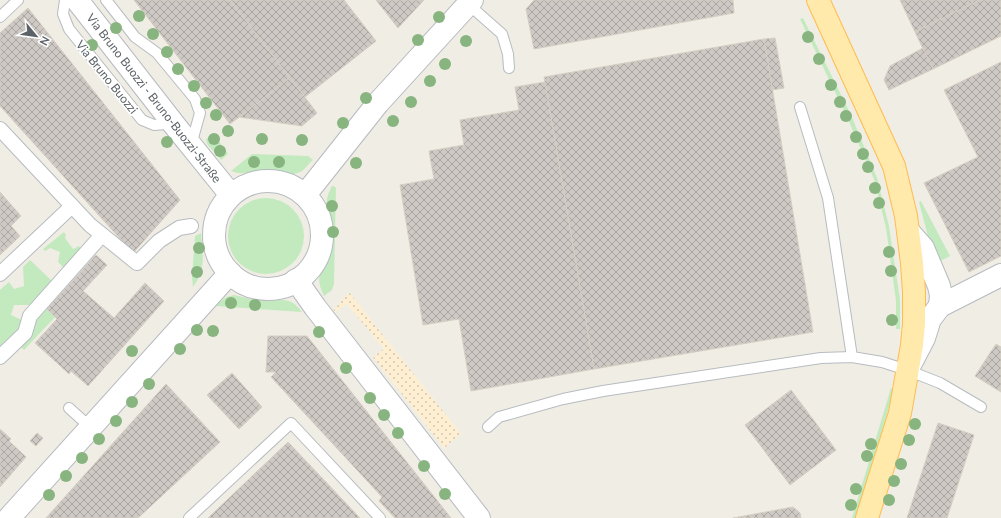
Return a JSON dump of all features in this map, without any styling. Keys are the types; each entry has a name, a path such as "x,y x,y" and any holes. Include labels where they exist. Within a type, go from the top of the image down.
{"main road":[{"name":"Via Bruno Buozzi - Bruno-Buozzi-Straße","path":"77,0 231,195"},
{"path":"818,0 894,166 908,231 914,292 912,345 900,413 867,518"},
{"path":"305,195 378,103 470,2"},
{"path":"260,181 276,181 291,186 305,195 316,211 321,230 320,250 311,267 296,280 280,288 262,289 244,284 230,273 218,255 214,234 218,213 231,195 244,186 260,181"},
{"path":"908,231 923,248 939,286 941,295 940,306"},
{"path":"9,518 230,273"},
{"path":"907,370 924,338 930,319 940,306 1001,275"},
{"path":"296,280 315,307 480,518"}],"street":[{"path":"0,129 90,225 137,263 159,241 169,234 179,228 191,226"},
{"path":"0,274 72,206"},
{"path":"0,357 25,333 30,316 102,235"}],"lane":[{"path":"0,17 18,0"},
{"name":"Via Bruno Buozzi","path":"65,0 63,14 69,30 142,120 154,125 166,124 176,127"},
{"path":"106,0 135,37 157,53 195,99 200,113 191,145"},
{"path":"470,2 502,34 508,54 509,68"},
{"path":"800,107 828,198 852,357"},
{"path":"488,427 499,418 524,409 563,399 603,391 821,358 852,357 882,362 940,383 981,407"},
{"path":"69,408 90,427"},
{"path":"189,518 291,423 380,518"}],"green space":[{"path":"803,18 851,115 877,178 889,226 900,300 900,329 896,329 896,301 886,228 874,179 847,117 800,19"},
{"path":"212,135 216,137 228,154 221,160 207,144 206,139"},
{"path":"252,154 308,156 313,160 302,171 292,174 266,171 243,173 231,171"},
{"path":"332,186 336,188 334,284 332,290 324,296 319,280 321,268 329,251 330,235 326,207"},
{"path":"258,198 274,198 287,204 298,215 304,228 302,251 287,268 274,274 258,274 245,268 230,251 228,244 228,228 234,215 251,200"},
{"path":"921,201 950,256 940,261 931,248 919,202"},
{"path":"64,232 66,235 65,238 73,249 79,246 81,249 64,268 58,262 60,252 50,248 45,251 43,249"},
{"path":"201,233 203,262 200,274 193,287 192,277 195,236"},
{"path":"30,260 52,281 30,305 14,305 11,315 22,320 17,330 0,347 0,290 9,282 14,289 24,286 23,267"},
{"path":"234,295 262,301 288,301 297,306 302,312 215,306 226,297"},
{"path":"47,309 55,317 24,350 21,347 24,344 23,342 29,337 37,319"},
{"path":"891,388 894,390 856,518 852,518"}],"sand":[{"path":"349,292 461,434 444,448 373,357 384,349 347,304 334,313 334,310"}],"building":[{"path":"134,0 230,0 290,78 230,124"},
{"path":"230,0 344,0 376,41 305,97"},
{"path":"376,0 424,0 398,28"},
{"path":"534,0 733,0 734,13 534,49 526,9"},
{"path":"900,0 980,0 915,32"},
{"path":"980,0 1001,0 1001,36 933,69 915,32"},
{"path":"28,8 180,200 133,253 0,106 0,33"},
{"path":"775,38 784,88 772,90 764,39"},
{"path":"764,39 813,332 594,369 544,77"},
{"path":"923,48 933,69 889,90 884,80 890,66"},
{"path":"1001,62 1001,256 969,272 924,183 978,157 944,90"},
{"path":"290,78 317,113 302,126 239,117"},
{"path":"545,82 594,369 471,391 459,319 423,325 400,185 434,179 429,151 464,145 460,120 519,110 515,87"},
{"path":"0,192 21,216 11,226 20,236 0,255"},
{"path":"96,255 107,265 83,291 114,318 145,283 164,301 88,386 71,371 69,374 35,343 57,319 47,309"},
{"path":"268,336 307,336 451,518 395,518 379,501 382,497 271,377 276,372 266,372"},
{"path":"996,344 1001,347 1001,392 975,376"},
{"path":"232,373 262,407 239,429 207,395"},
{"path":"166,384 220,442 138,518 46,518"},
{"path":"791,390 836,450 790,485 745,425"},
{"path":"938,423 974,435 947,518 907,518"},
{"path":"0,429 11,439 9,441 26,457 0,487"},
{"path":"37,433 43,438 36,446 30,441"},
{"path":"288,442 360,518 208,518"},
{"path":"793,507 800,513 801,518 733,518"}]}
